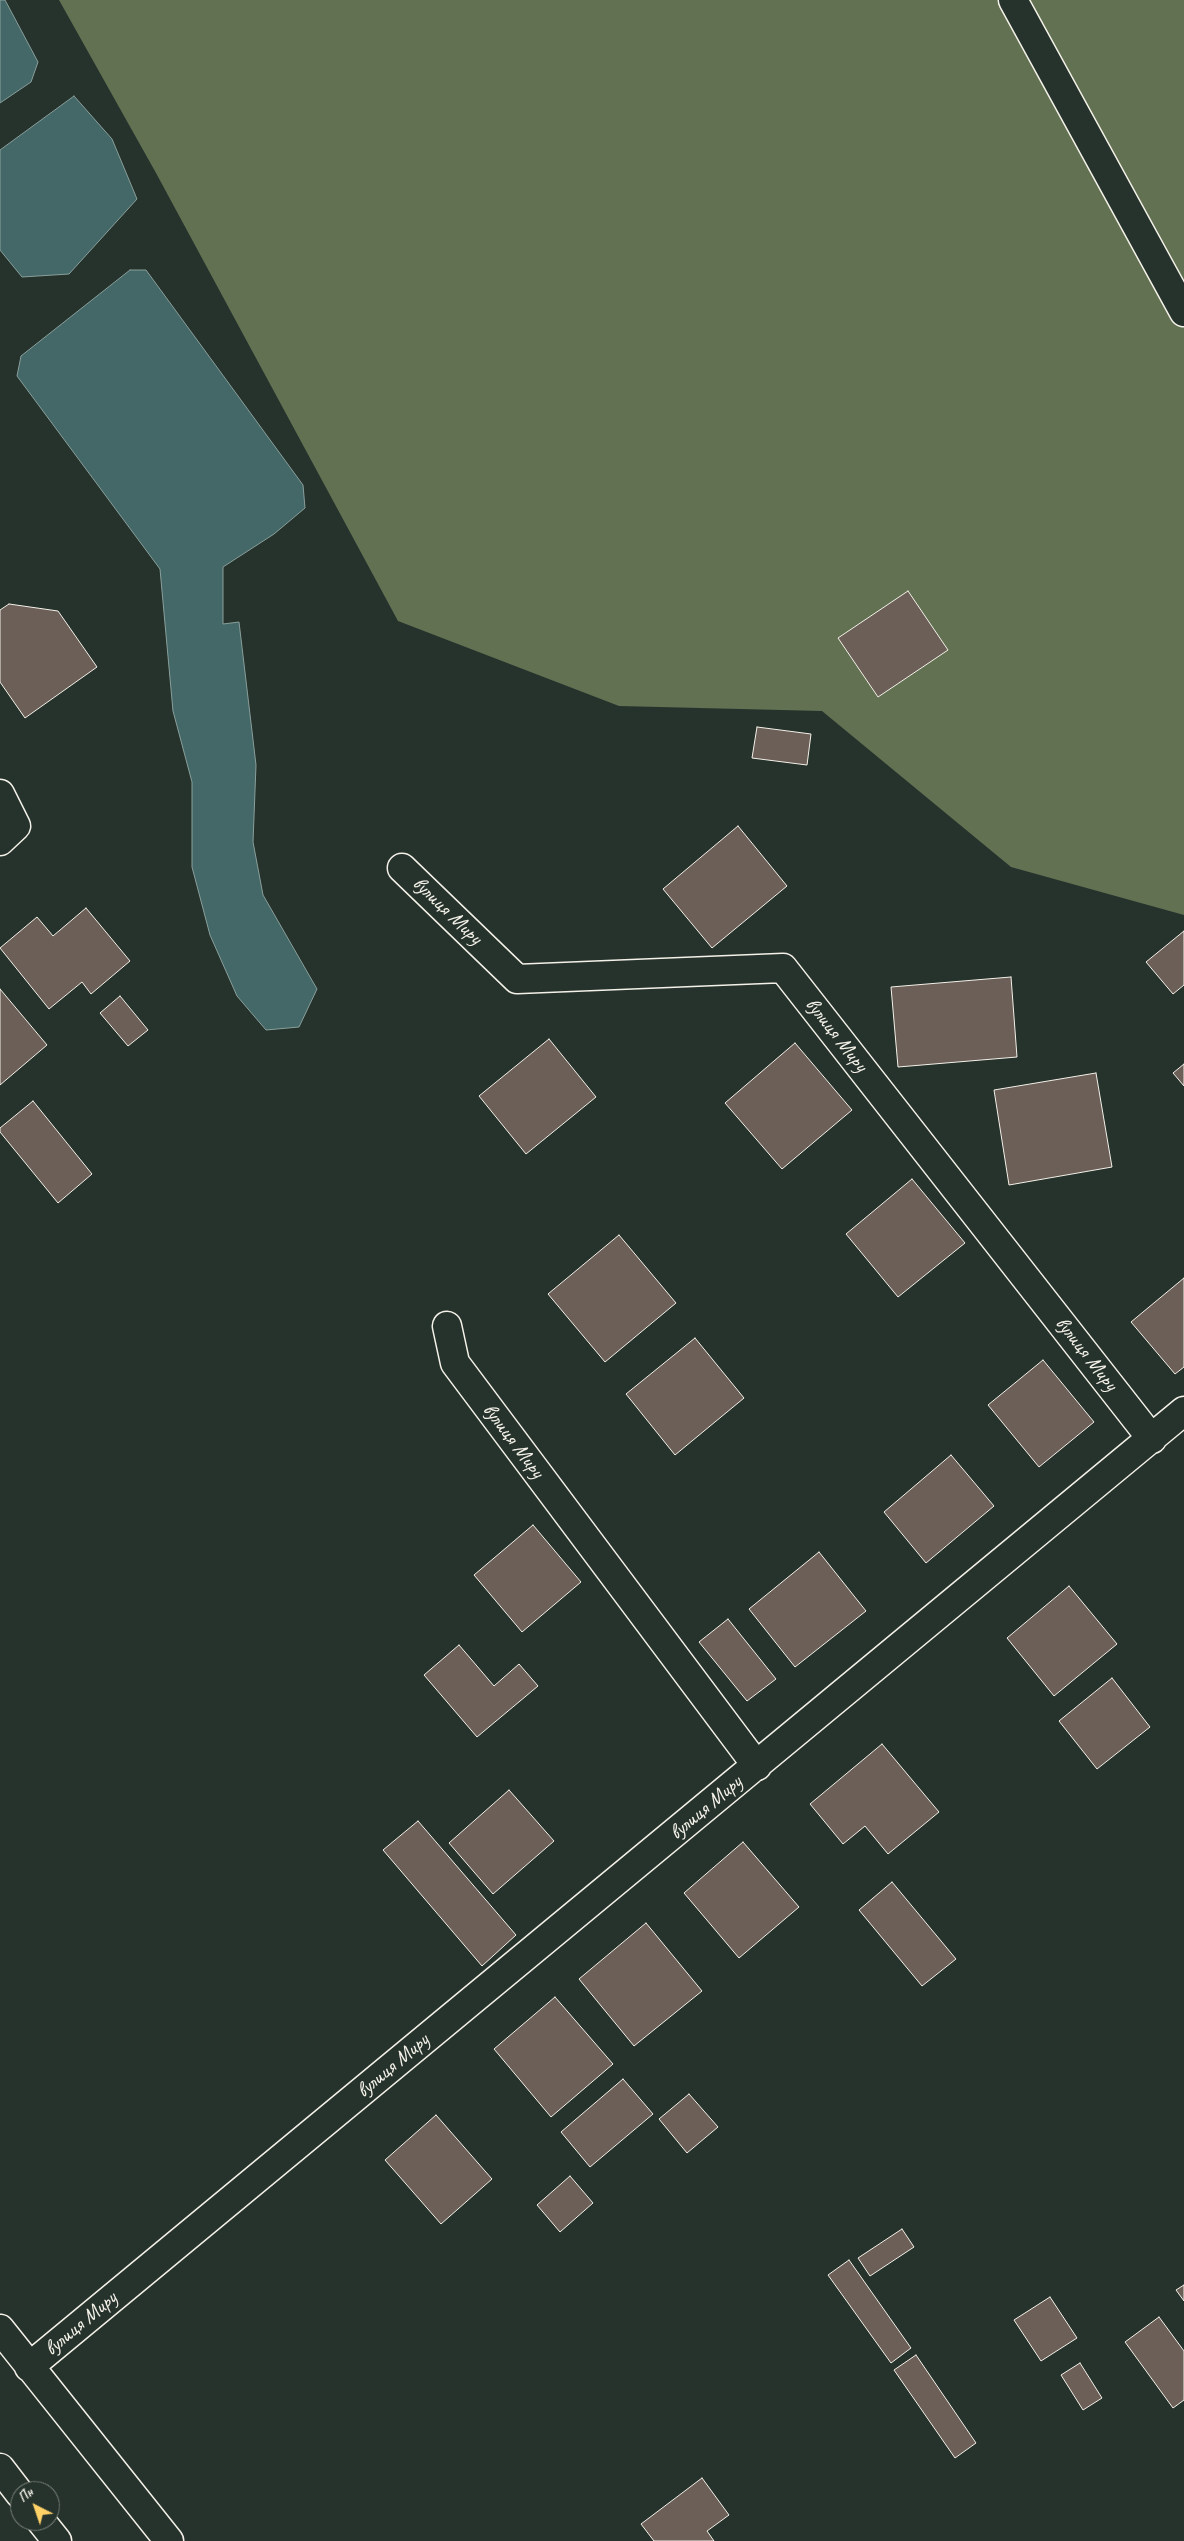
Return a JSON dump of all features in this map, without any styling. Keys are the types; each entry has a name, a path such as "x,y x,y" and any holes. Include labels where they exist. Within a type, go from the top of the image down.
{"main road":[{"path":"1013,0 1184,312"},
{"path":"0,794 16,826 0,841"},
{"name":"вулиця Миру","path":"402,868 517,979 783,968 1152,1439"},
{"name":"вулиця Миру","path":"448,1326 455,1363 757,1766"},
{"name":"вулиця Миру","path":"29,2367 1184,1411"},
{"path":"0,2329 169,2541"},
{"path":"0,2468 10,2481"},
{"path":"49,2531 57,2541"}],"green space":[{"path":"59,0 1184,0 1184,915 1011,867 822,711 619,706 398,621 156,173"}],"water":[{"path":"0,0 5,0 38,62 31,82 0,103"},
{"path":"74,96 112,139 137,199 69,274 22,277 0,250 0,150"},
{"path":"130,270 146,270 303,485 305,508 274,534 223,567 223,624 239,622 256,765 253,842 263,895 317,989 299,1027 266,1030 237,996 210,935 192,867 192,782 173,711 160,569 17,376 21,356"}],"building":[{"path":"908,591 948,650 878,697 838,638"},
{"path":"9,604 58,611 97,667 25,718 0,682 0,610"},
{"path":"757,727 811,734 807,765 752,758"},
{"path":"738,826 787,886 712,948 663,889"},
{"path":"86,908 130,961 91,994 82,982 49,1009 0,948 37,917 53,936"},
{"path":"1184,931 1184,985 1173,994 1146,962"},
{"path":"1011,977 1017,1057 898,1067 891,987"},
{"path":"0,989 47,1045 0,1085"},
{"path":"120,996 148,1030 128,1046 100,1013"},
{"path":"549,1039 596,1097 526,1154 479,1096"},
{"path":"795,1043 852,1110 782,1169 725,1103"},
{"path":"1184,1064 1184,1086 1173,1073"},
{"path":"1096,1073 1112,1167 1009,1185 994,1090"},
{"path":"33,1101 92,1174 58,1203 0,1132 0,1128"},
{"path":"912,1179 965,1243 898,1297 846,1234"},
{"path":"619,1235 676,1303 605,1362 548,1294"},
{"path":"1184,1278 1184,1367 1175,1374 1131,1322"},
{"path":"695,1338 744,1398 675,1455 626,1394"},
{"path":"1043,1360 1094,1422 1039,1467 988,1405"},
{"path":"951,1455 994,1506 926,1563 884,1512"},
{"path":"533,1525 581,1582 522,1632 474,1575"},
{"path":"819,1552 866,1611 795,1667 749,1609"},
{"path":"1069,1586 1117,1644 1054,1696 1007,1638"},
{"path":"728,1619 776,1679 747,1701 699,1642"},
{"path":"459,1645 494,1686 519,1664 538,1686 477,1737 424,1675"},
{"path":"1112,1678 1150,1727 1097,1769 1059,1721"},
{"path":"882,1744 939,1812 888,1854 865,1826 843,1844 810,1804"},
{"path":"509,1790 554,1841 493,1894 449,1843"},
{"path":"418,1821 516,1935 482,1966 383,1850"},
{"path":"743,1842 799,1907 739,1958 684,1893"},
{"path":"892,1882 956,1959 922,1986 859,1910"},
{"path":"646,1923 702,1991 634,2046 579,1979"},
{"path":"555,1997 613,2064 551,2117 494,2049"},
{"path":"623,2079 653,2114 590,2167 561,2132"},
{"path":"689,2094 718,2127 687,2153 659,2119"},
{"path":"436,2115 492,2179 441,2224 385,2160"},
{"path":"570,2176 593,2203 560,2232 537,2205"},
{"path":"902,2229 914,2247 870,2276 858,2258"},
{"path":"849,2260 911,2348 891,2363 828,2275"},
{"path":"1184,2285 1184,2301 1176,2290"},
{"path":"1050,2297 1077,2338 1041,2361 1014,2320"},
{"path":"1159,2317 1184,2351 1184,2400 1173,2408 1125,2342"},
{"path":"916,2355 976,2443 955,2458 894,2370"},
{"path":"1080,2363 1102,2398 1083,2410 1061,2375"},
{"path":"702,2478 729,2515 707,2531 714,2541 654,2541 641,2524"}]}
